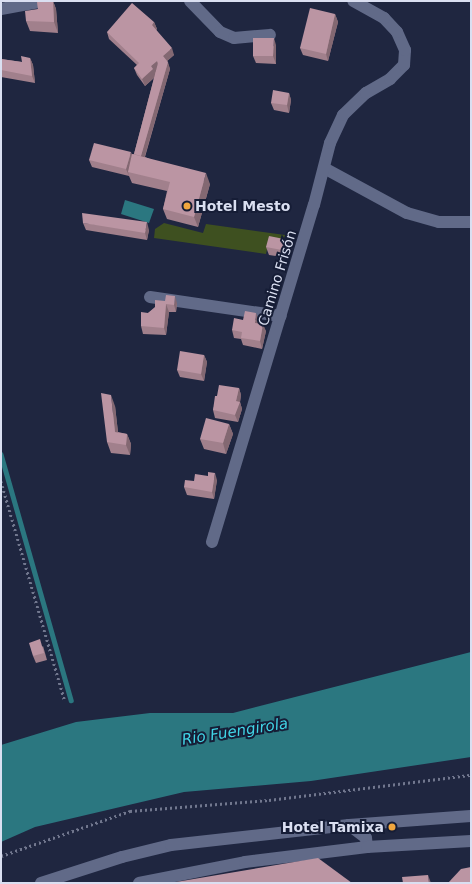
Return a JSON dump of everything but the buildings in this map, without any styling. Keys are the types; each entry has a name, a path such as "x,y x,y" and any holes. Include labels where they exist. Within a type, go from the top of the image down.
{"street":[{"path":"1,9 44,1"},
{"path":"190,1 220,32 234,38 270,35"},
{"name":"Camino Frisón","path":"212,542 281,316 330,143 343,115 366,93 390,79 404,65 405,50 397,32 384,18 352,1"},
{"path":"324,168 407,213 439,222 471,222"},
{"path":"150,297 281,316"},
{"path":"41,883 122,857 171,845 349,824 471,816"},
{"path":"366,843 371,829 381,822"},
{"path":"349,824 366,843"},
{"path":"139,883 245,862 366,843 471,841"}],"path":[{"path":"1,481 65,701"},
{"path":"1,856 130,811 269,800 471,775"}],"shaded area":[{"path":"164,223 203,233 206,224 285,235 283,242 269,240 266,254 154,238 155,229"}],"water":[{"path":"125,200 154,209 149,223 121,214"},
{"name":"Rio Fuengirola","path":"471,652 471,757 311,781 184,792 35,827 1,842 1,745 76,722 150,713 233,713"}],"waterway":[{"path":"1,454 71,700"}],"place":[{"name":"Hotel Mesto","path":"187,206"},
{"name":"Hotel Tamixa","path":"392,827"}]}
